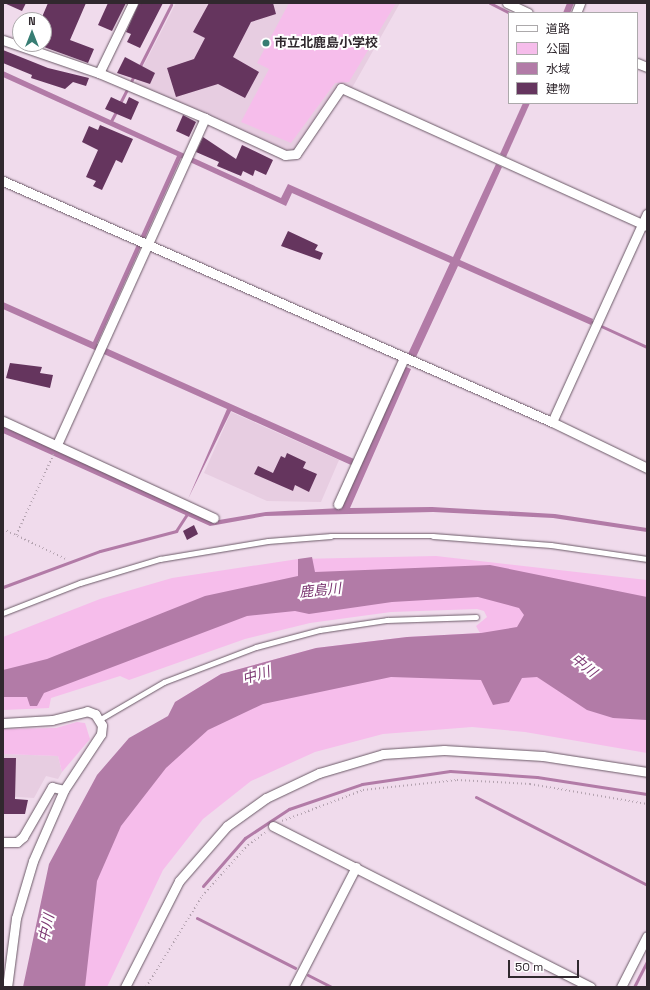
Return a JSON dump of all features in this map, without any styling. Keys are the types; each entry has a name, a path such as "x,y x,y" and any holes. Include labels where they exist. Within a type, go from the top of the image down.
{"street":[{"path":"99,73 133,3"},
{"path":"507,3 526,12"},
{"path":"3,40 130,85 285,155 296,154 341,88 645,225"},
{"path":"58,445 205,118"},
{"path":"3,181 148,247 552,422 647,468"},
{"path":"552,422 645,225 647,214"},
{"path":"338,504 404,358"},
{"path":"3,421 214,518"},
{"path":"3,723 52,720 87,711 99,720 101,734 64,790 33,861 16,918 8,987"},
{"path":"125,987 179,881 227,826 266,798 319,773 383,754 444,750 543,756 647,772"},
{"path":"3,842 17,842 23,837 52,787 64,790"},
{"path":"273,826 590,987"},
{"path":"294,987 356,868"},
{"path":"622,987 647,936"}],"lane":[{"path":"3,613 80,583 160,559 268,541 331,536 433,536 551,545 647,560"},
{"path":"99,720 164,682 256,647 320,630 379,621 476,617"}],"path":[{"path":"16,535 52,458"},
{"path":"3,529 66,559"},
{"path":"146,987 202,896 248,845 273,826 363,790 457,780 530,784 647,804"}],"shaded area":[{"name":"市立北鹿島小学校","path":"176,3 400,3 352,88 339,86 294,153 286,153 134,84"},
{"path":"231,412 339,460 321,502 267,501 204,473"},
{"path":"3,754 58,756 62,772 58,779 46,776 34,798 3,796"}],"green space":[{"path":"289,3 396,3 349,82 335,83 291,143 241,122 269,69 257,63"},
{"path":"436,556 647,580 647,606 323,584 3,677 3,637 100,599 172,578 298,559"},
{"path":"492,587 571,642 175,702 221,674 316,648 407,637 480,633 476,626 487,617 484,611 477,609 391,612 310,623 245,639 129,680 120,676 51,698 49,708 3,710 3,688 238,609"},
{"path":"496,654 647,705 647,753 525,732 472,727 383,734 315,752 251,781 203,819 163,870 107,987 43,987 84,848 191,717"},
{"path":"77,722 85,723 90,739 62,772 58,756 3,754 3,729 56,728"}],"water":[{"path":"567,3 574,3 570,12 563,12"},
{"path":"3,71 281,198 288,184 453,257 496,164 502,167 460,260 593,319 591,325 458,266 416,357 408,354 450,263 292,193 286,206 181,158 97,344 354,459 351,465 231,411 188,499 227,409 3,309 3,302 93,342 177,156 3,77"},
{"path":"523,104 530,104 506,157 500,154"},
{"path":"404,366 411,369 350,508 432,507 555,514 647,528 647,532 553,518 433,512 265,516 210,526 3,433 3,425 213,521 266,512 341,508"},
{"path":"312,557 315,572 490,565 647,597 647,720 613,718 587,710 537,677 522,678 509,702 493,705 481,680 391,677 263,704 208,730 166,768 121,826 97,881 85,987 23,987 49,864 97,775 129,738 168,716 175,702 221,674 316,648 407,637 481,633 517,627 524,615 519,608 478,597 392,602 309,614 295,611 247,616 44,693 37,706 30,706 27,697 3,697 3,670 47,659 205,596 298,576 298,559"}],"building":[{"path":"4,3 26,3 22,11"},
{"path":"48,3 86,3 70,40 94,49 88,63 52,50 52,12 44,12"},
{"path":"108,3 126,3 112,31 98,25"},
{"path":"139,3 163,3 140,48 127,42 131,34 126,32"},
{"path":"209,3 273,3 276,14 251,22 233,57 259,72 245,98 218,84 176,97 167,68 194,59 205,38 193,32"},
{"path":"3,50 48,68 89,78 86,86 73,82 65,89 31,78 32,75 3,63"},
{"path":"125,57 155,73 150,84 117,73"},
{"path":"111,97 126,104 129,97 139,102 131,120 105,109"},
{"path":"183,115 196,122 189,137 176,131"},
{"path":"100,125 133,139 122,163 116,160 102,190 93,186 96,181 86,177 98,150 82,142 89,126 98,130"},
{"path":"203,137 236,159 242,145 273,160 266,175 255,170 253,176 243,171 241,176 217,166 219,162 196,152"},
{"path":"288,231 318,245 315,250 323,253 320,260 281,246"},
{"path":"10,363 42,367 40,373 53,375 50,388 6,378"},
{"path":"287,453 306,462 303,468 317,474 309,492 295,485 293,491 254,474 258,466 273,473 281,456 285,458"},
{"path":"194,525 198,534 187,540 183,531"},
{"path":"3,758 16,758 15,799 28,800 25,814 3,814"}],"waterway":[{"path":"490,3 508,12"},
{"path":"139,68 171,5"},
{"path":"119,105 134,76"},
{"path":"110,123 117,110"},
{"path":"588,320 647,347"},
{"path":"3,587 100,551 176,531 187,514"},
{"path":"203,886 245,838 289,809 362,784 450,771 537,777 647,794"},
{"path":"476,797 647,885"},
{"path":"197,918 295,968"},
{"path":"634,987 647,961"},
{"path":"308,975 332,987"}],"place":[{"name":"市立北鹿島小学校","path":"266,43"}],"water label":[{"name":"鹿島川","path":"320,590"},
{"name":"中川","path":"584,665"},
{"name":"中川","path":"256,675"},
{"name":"中川","path":"46,928"}]}
